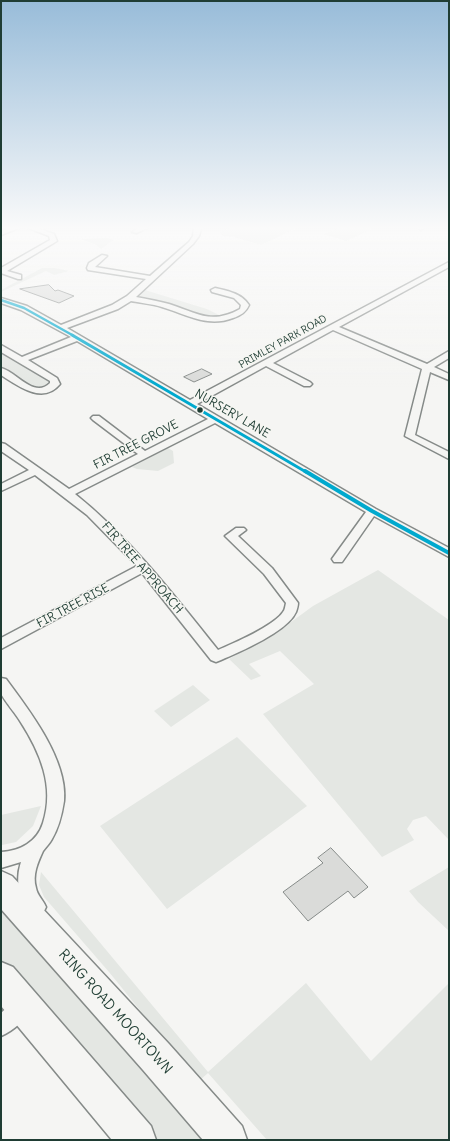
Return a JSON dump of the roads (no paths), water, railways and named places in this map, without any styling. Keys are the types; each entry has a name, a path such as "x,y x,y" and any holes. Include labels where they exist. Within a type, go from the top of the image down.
{"highway":[{"name":"RING ROAD MOORTOWN","path":"1,886 156,1057 228,1140"},
{"path":"1,979 12,1016 137,1140"}],"street":[{"path":"61,328 116,307 130,298 149,280"},
{"name":"PRIMLEY PARK ROAD","path":"190,404 419,280"},
{"path":"130,298 166,306 202,320 224,319 243,310 245,305 243,301 215,290"},
{"name":"NURSERY LANE","path":"1,300 24,308 61,328 372,511 449,553"},
{"path":"332,327 449,377"},
{"path":"21,360 78,338"},
{"path":"1,348 54,380 56,384 46,390 31,390 1,371"},
{"path":"449,354 427,368 410,436 449,456"},
{"path":"267,363 307,384"},
{"path":"96,418 145,455"},
{"name":"FIR TREE GROVE","path":"68,494 216,419"},
{"name":"FIR TREE APPROACH","path":"1,446 68,494 101,521 144,568 216,657 252,640 282,621 290,613 292,603 268,571 231,536 240,530"},
{"path":"1,488 36,471"},
{"path":"338,559 372,511"},
{"name":"FIR TREE RISE","path":"1,644 144,568"},
{"path":"1,683 21,712 43,750 54,779 56,792 52,820 42,842 34,851 34,856 26,874 26,883 29,894 35,904 156,1057"},
{"path":"1,860 17,858 29,851 34,851"}]}
